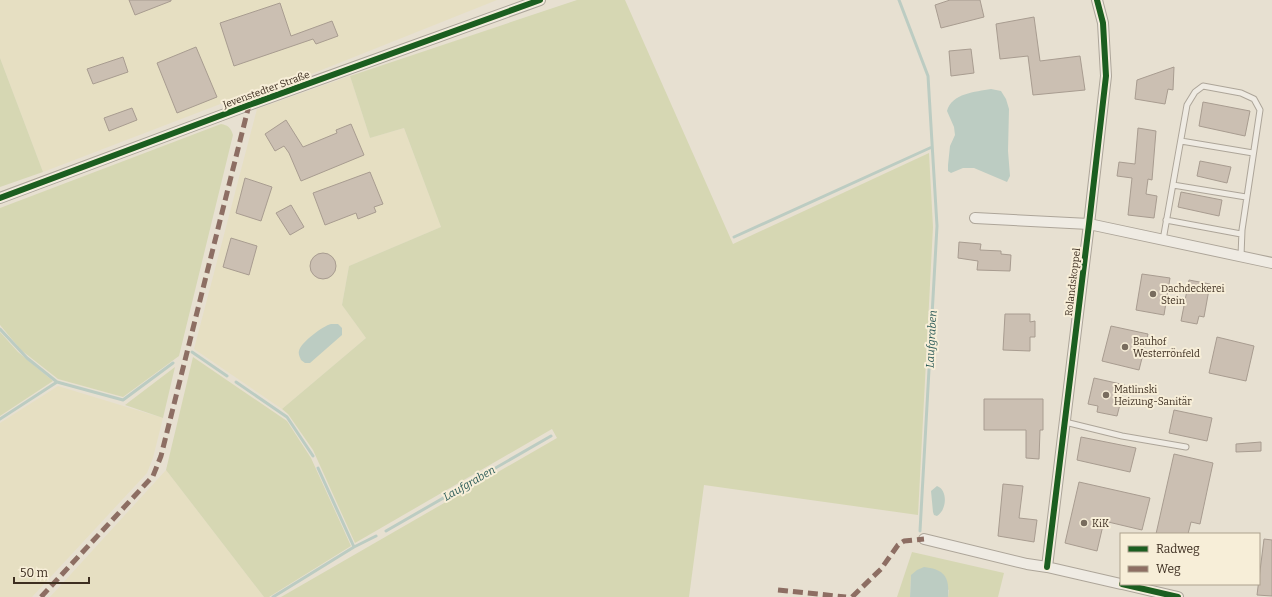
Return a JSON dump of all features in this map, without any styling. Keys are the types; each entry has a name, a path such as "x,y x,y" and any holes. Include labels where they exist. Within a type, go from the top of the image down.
{"street":[{"name":"Jevenstedter Straße","path":"0,198 249,105 540,0"},
{"name":"Rolandskoppel","path":"1047,567 1106,76 1103,23 1097,0"},
{"path":"975,218 1089,224 1272,262"},
{"path":"924,539 1027,564 1120,584"},
{"path":"1126,585 1178,597"}],"lane":[{"path":"1163,240 1187,105 1195,92 1203,86 1242,93 1254,99 1260,110 1246,197 1241,256"},
{"path":"1181,141 1253,153"},
{"path":"1173,185 1246,197"},
{"path":"1166,220 1242,234"},
{"path":"1065,422 1122,436 1186,446"}],"shaded area":[{"path":"0,0 497,0 314,73 236,98 43,172 0,58"},
{"path":"350,76 370,138 404,128 441,227 349,266 342,305 366,338 282,409 194,349 257,109"},
{"path":"991,89 1001,91 1006,99 1009,109 1008,151 1010,176 1007,182 974,168 963,168 951,173 948,171 950,146 955,135 954,127 947,111 950,105 954,100 965,94"},
{"path":"331,324 338,324 342,328 342,335 310,363 305,363 301,360 299,354 301,347 313,335"},
{"path":"58,386 163,418 153,458 147,473 32,597 0,597 0,423"},
{"path":"166,470 264,597 50,597"},
{"path":"937,486 941,488 945,500 943,509 937,516 934,515 933,512 931,491"},
{"path":"924,567 941,572 944,575 948,584 948,597 910,597 911,575"}],"green space":[{"path":"577,0 625,0 733,244 929,153 933,227 918,515 704,485 689,597 281,597 557,438 552,429 355,543 313,450 288,414 282,409 366,338 342,305 349,266 441,227 404,128 370,138 350,76"},
{"path":"0,58 43,172 0,187"},
{"path":"221,124 229,127 233,135 179,356 123,397 58,379 21,350 0,325 0,208"},
{"path":"0,332 18,352 53,381 0,416"},
{"path":"193,357 287,421 311,458 351,546 269,597 264,597 166,470"},
{"path":"175,367 163,418 125,405"},
{"path":"912,552 1004,573 998,597 948,597 949,590 911,575 910,597 897,597"}],"building":[{"path":"129,0 171,0 171,1 135,15"},
{"path":"950,0 980,0 984,17 941,28 935,5"},
{"path":"280,3 291,36 332,21 338,36 316,44 313,39 234,66 220,23"},
{"path":"1034,17 1040,61 1080,56 1085,90 1033,95 1028,56 1000,59 996,24"},
{"path":"196,47 217,97 177,113 157,63"},
{"path":"971,49 974,73 951,76 949,51"},
{"path":"123,57 128,72 93,84 87,69"},
{"path":"1174,67 1173,90 1168,89 1165,104 1135,99 1137,80"},
{"path":"1203,102 1250,111 1245,136 1199,126"},
{"path":"132,108 137,120 109,131 104,118"},
{"path":"286,120 303,147 337,133 336,130 351,124 364,155 301,181 289,153 284,146 275,151 265,134"},
{"path":"1138,128 1156,131 1152,180 1148,179 1146,194 1157,196 1154,218 1128,215 1132,178 1117,176 1119,162 1135,164"},
{"path":"1200,161 1231,167 1227,183 1197,176"},
{"path":"370,172 383,204 374,207 376,212 358,219 356,213 325,225 313,193"},
{"path":"245,178 272,187 261,221 236,213"},
{"path":"1181,192 1222,200 1219,216 1178,207"},
{"path":"291,205 304,227 290,235 276,213"},
{"path":"231,238 257,246 249,275 223,267"},
{"path":"959,242 981,244 980,250 1001,251 1001,254 1011,255 1010,271 977,270 978,261 958,258"},
{"path":"323,253 332,257 336,266 332,275 323,279 314,275 310,266 314,257"},
{"name":"Dachdeckerei Stein","path":"1142,274 1170,278 1164,315 1136,310"},
{"path":"1189,280 1210,284 1204,317 1199,316 1197,324 1181,321"},
{"path":"1005,314 1030,314 1030,322 1035,321 1035,337 1030,337 1030,351 1003,350"},
{"name":"Bauhof Westerrönfeld","path":"1111,326 1148,334 1139,370 1102,361"},
{"path":"1217,337 1254,346 1246,381 1209,373"},
{"name":"Matlinski Heizung-Sanitär","path":"1094,378 1125,385 1117,416 1097,412 1098,406 1088,404"},
{"path":"984,399 1043,399 1043,430 1040,430 1039,459 1026,458 1026,430 984,430"},
{"path":"1174,410 1212,418 1207,441 1169,433"},
{"path":"1081,437 1136,448 1130,472 1077,460"},
{"path":"1261,442 1261,451 1236,452 1236,444"},
{"path":"1174,454 1213,463 1200,524 1191,522 1188,533 1156,533"},
{"path":"1079,482 1150,498 1142,530 1104,521 1097,551 1065,543"},
{"path":"1003,484 1023,486 1019,518 1037,520 1034,542 998,536"},
{"path":"1264,539 1272,540 1272,596 1257,595 1258,585 1260,585 1260,571"}],"waterway":[{"name":"Laufgraben","path":"899,0 928,76 937,226 920,531"},
{"name":"Laufgraben","path":"734,237 932,147"},
{"path":"0,329 27,358 57,382"},
{"path":"192,352 227,376"},
{"path":"0,419 57,382 123,400 173,363"},
{"path":"236,382 287,417 313,456"},
{"name":"Laufgraben","path":"386,531 551,436"},
{"path":"318,468 354,547"},
{"name":"Laufgraben","path":"273,597 354,547 376,536"}],"marked path":[{"path":"41,597 153,476 161,456 249,105"},
{"path":"852,597 881,569 898,545 904,541 924,539"},
{"path":"778,590 846,597"}],"cycle path":[{"path":"0,198 249,105 540,0"},
{"path":"1047,567 1106,76 1103,23 1097,0"},
{"path":"1126,585 1178,597"}],"place":[{"name":"Dachdeckerei Stein","path":"1153,294"},
{"name":"Bauhof Westerrönfeld","path":"1125,347"},
{"name":"Matlinski Heizung-Sanitär","path":"1106,395"},
{"name":"KiK","path":"1084,523"}]}
